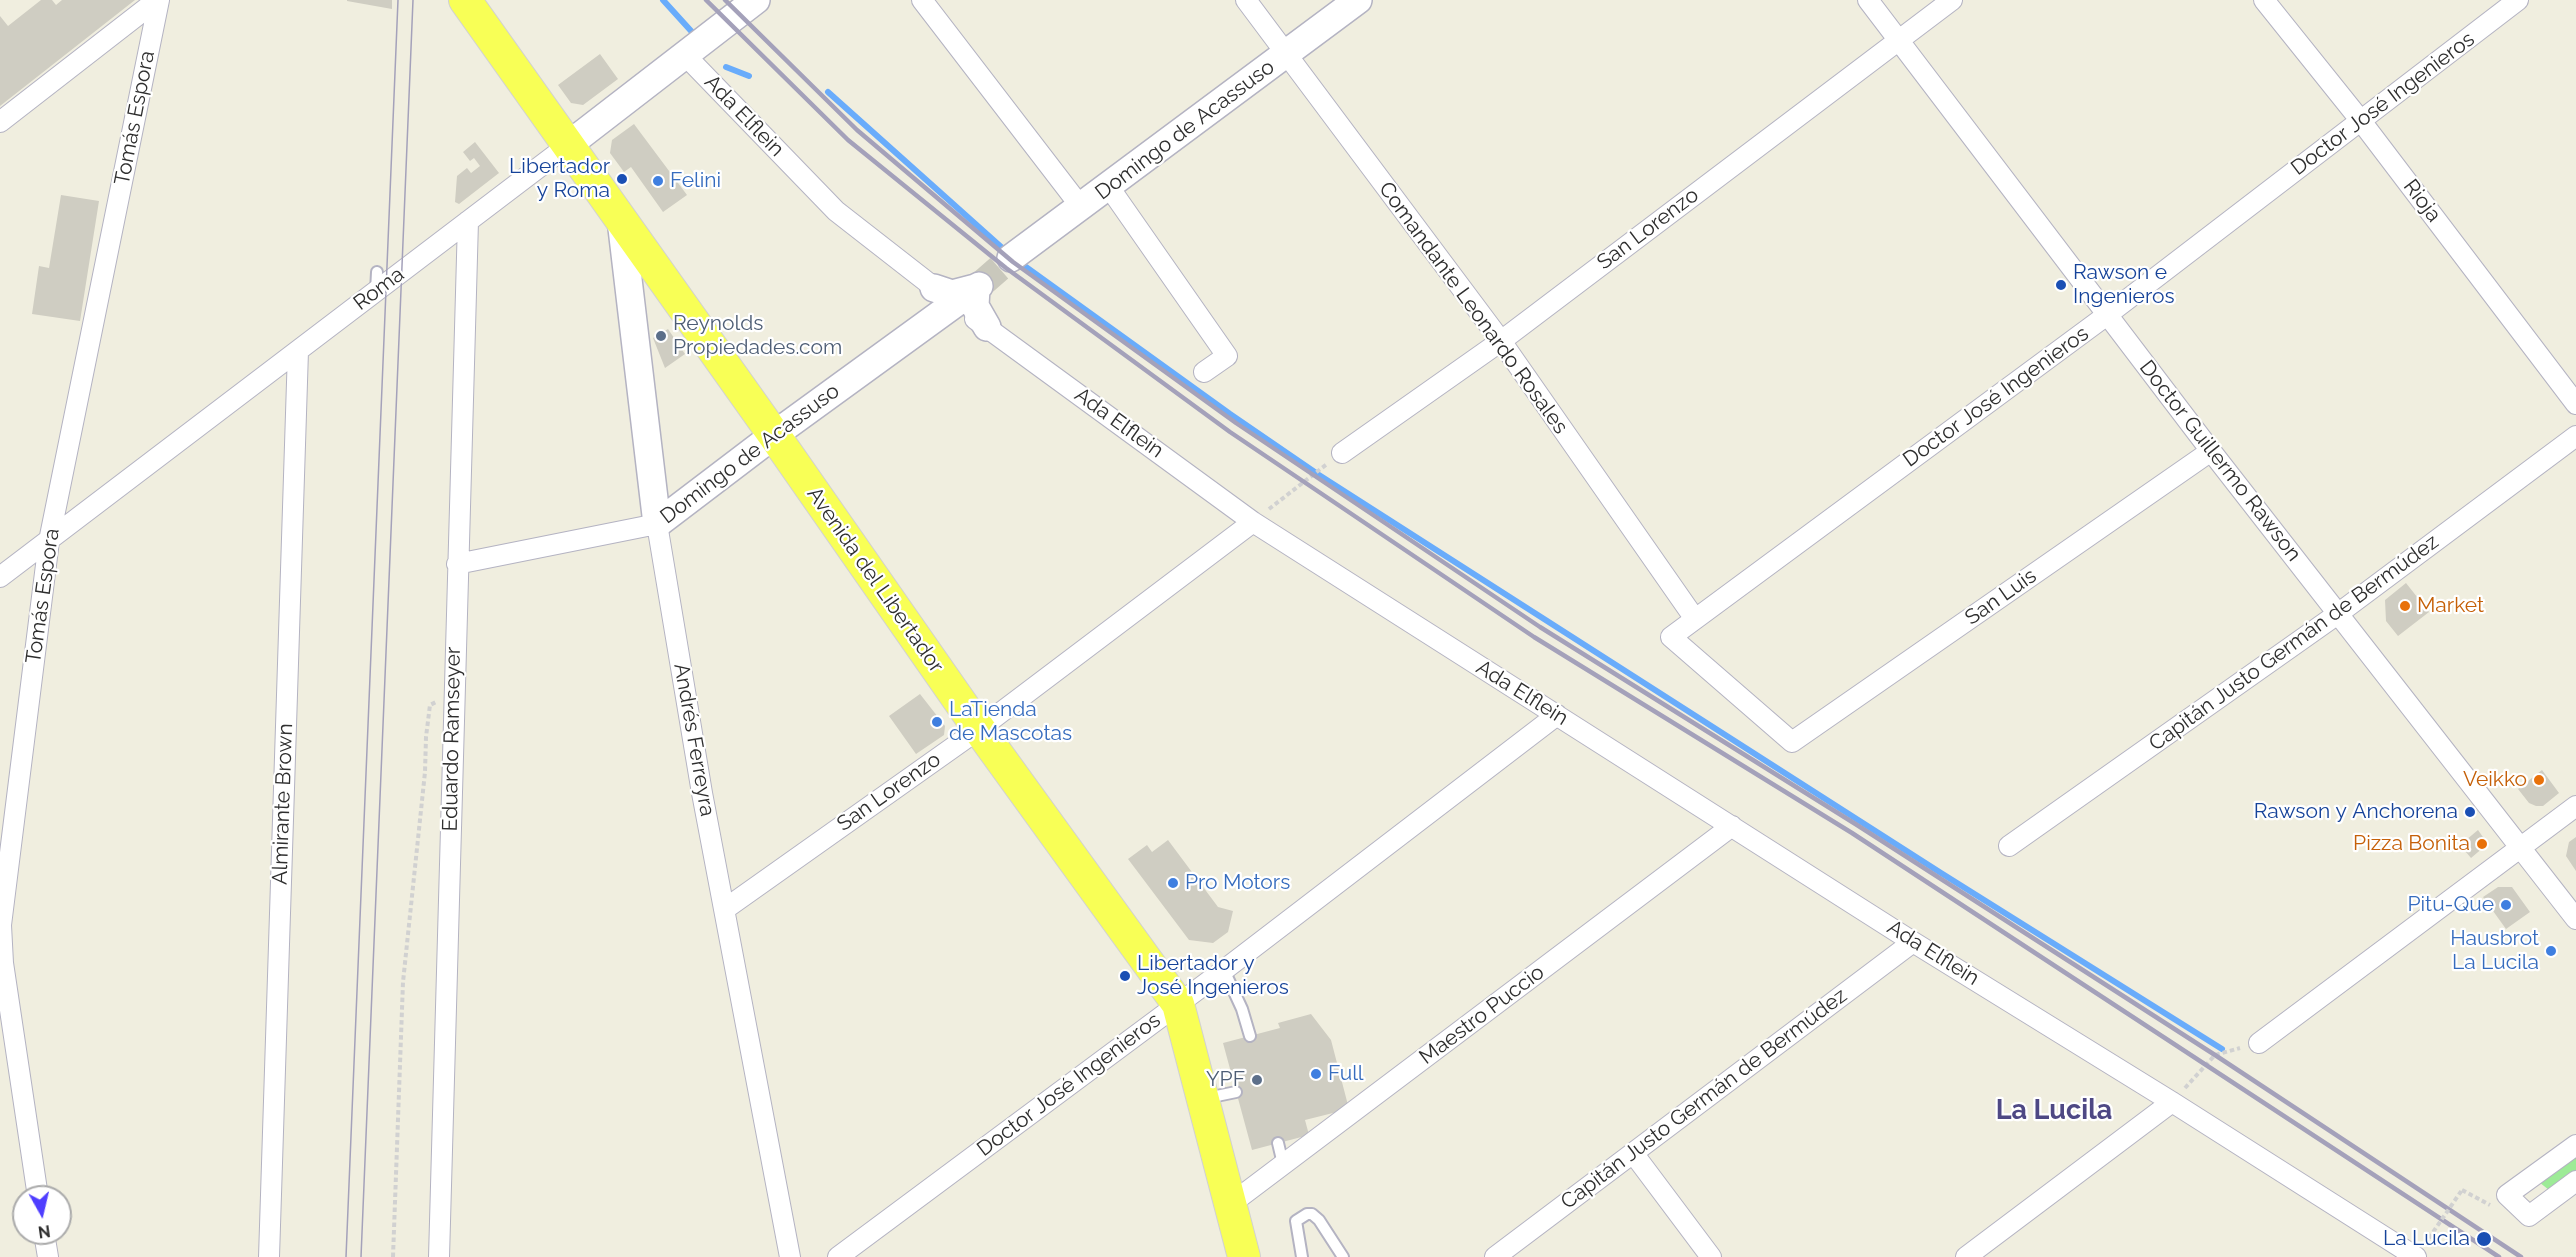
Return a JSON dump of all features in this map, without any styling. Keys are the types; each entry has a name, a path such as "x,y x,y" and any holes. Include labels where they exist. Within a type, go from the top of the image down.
{"main road":[{"name":"Avenida del Libertador","path":"465,0 774,435 979,729 1178,1004 1232,1203 1244,1257"}],"street":[{"path":"0,122 158,0"},
{"name":"Tomás Espora","path":"36,1185 3,963 1,925 49,541 158,0"},
{"name":"Roma","path":"0,577 298,351 377,282 468,221 756,0"},
{"path":"922,0 1081,207"},
{"name":"Comandante Leonardo Rosales","path":"1246,0 1501,341 1695,619"},
{"name":"Domingo de Acassuso","path":"1011,258 1358,0"},
{"name":"Doctor Guillermo Rawson","path":"1868,0 2211,451 2576,919"},
{"name":"San Lorenzo","path":"1342,453 1501,341 1952,0"},
{"name":"Rioja","path":"2264,0 2361,120 2576,404"},
{"name":"Doctor José Ingenieros","path":"1671,637 2107,315 2518,0"},
{"name":"Ada Elflein","path":"685,55 836,211 944,296 1253,522 1913,942 2172,1102 2416,1257"},
{"path":"1109,186 1227,356 1204,372"},
{"name":"Andrés Ferreyra","path":"621,220 657,524 702,794 789,1257"},
{"name":"Eduardo Ramseyer","path":"439,1257 468,221"},
{"name":"Domingo de Acassuso","path":"457,564 657,524 774,435 944,296 977,287 975,306 987,327"},
{"name":"Almirante Brown","path":"269,1257 298,351"},
{"name":"Capitán Justo Germán de Bermúdez","path":"2009,846 2339,613 2576,436"},
{"name":"San Luis","path":"1671,637 1792,742 2211,451"},
{"name":"San Lorenzo","path":"725,909 979,729 1253,522"},
{"name":"Doctor José Ingenieros","path":"838,1257 1224,970 1557,715"},
{"path":"2259,1043 2576,806"},
{"name":"Maestro Puccio","path":"1232,1203 1732,826"},
{"name":"Capitán Justo Germán de Bermúdez","path":"1495,1257 1913,942"},
{"path":"1966,1257 2172,1102"},
{"path":"2576,1145 2507,1195 2529,1216 2576,1180"},
{"path":"1633,1153 1711,1257"}],"lane":[{"path":"1224,970 1242,1009 1250,1036"},
{"path":"1203,1099 1236,1092"},
{"path":"1278,1143 1283,1164"},
{"path":"1302,1257 1296,1221 1306,1214 1312,1214 1319,1220 1343,1257"}],"path":[{"path":"1253,522 1342,453"},
{"path":"393,1257 403,982 425,771 426,737 430,705 454,694"},
{"path":"2172,1102 2215,1055 2259,1043"},
{"path":"2428,1238 2462,1190"}],"green space":[{"path":"2576,1155 2576,1170 2549,1190 2539,1182"}],"building":[{"path":"41,0 52,0 56,5 62,0 135,0 0,106 0,16 8,26"},
{"path":"392,0 392,9 347,1"},
{"path":"600,54 618,79 583,105 571,103 558,85"},
{"path":"634,124 687,195 663,212 631,167 624,172 610,153 612,140"},
{"path":"475,142 499,173 459,204 455,202 457,176 467,168 471,173 480,166 474,158 470,161 463,152"},
{"path":"61,195 99,201 80,321 32,314 39,266 49,268"},
{"path":"668,329 685,354 665,368 653,338"},
{"name":"Market","path":"2406,583 2429,612 2398,636 2386,621 2385,600"},
{"path":"920,694 945,726 944,735 916,754 889,716"},
{"name":"Veikko","path":"2542,770 2559,793 2543,806 2536,806 2529,803 2518,789"},
{"path":"2478,830 2485,840 2484,847 2471,858 2460,845"},
{"path":"2576,837 2576,871 2566,856 2569,842"},
{"name":"Pro Motors","path":"1168,840 1218,907 1233,911 1228,932 1213,943 1189,940 1128,859 1147,845 1152,852"},
{"name":"Pitu-Que","path":"2498,887 2512,887 2530,912 2506,929 2483,897"},
{"path":"1311,1014 1331,1040 1349,1109 1305,1120 1309,1135 1252,1150 1223,1043 1280,1028 1278,1023"}],"waterway":[{"path":"663,0 692,32"},
{"path":"726,67 749,76"},
{"path":"828,92 1009,254"},
{"path":"1019,262 1319,475 1941,873 2222,1049"}],"tunnel":[{"path":"979,286 1011,258"}],"tram line":[{"path":"346,1257 398,0"},
{"path":"361,1257 413,0"}],"railway":[{"path":"706,0 848,140 1006,268 1230,432 1534,637 1852,833 2499,1257"},
{"path":"725,0 857,130 1013,262 1236,423 1540,627 1857,825 2215,1055 2521,1257"}],"place":[{"name":"Libertador y Roma","path":"622,179"},
{"name":"Felini","path":"658,181"},
{"name":"Rawson e Ingenieros","path":"2061,285"},
{"name":"Reynolds Propiedades.com","path":"661,336"},
{"name":"Market","path":"2405,606"},
{"name":"LaTienda de Mascotas","path":"937,722"},
{"name":"Veikko","path":"2539,780"},
{"name":"Rawson y Anchorena","path":"2470,812"},
{"name":"Pizza Bonita","path":"2482,844"},
{"name":"Pro Motors","path":"1173,883"},
{"name":"Pitu-Que","path":"2506,905"},
{"name":"Hausbrot La Lucila","path":"2551,951"},
{"name":"Libertador y José Ingenieros","path":"1125,976"},
{"name":"Full","path":"1316,1074"},
{"name":"YPF","path":"1257,1080"},
{"name":"La Lucila","path":"2484,1239"}],"district":[{"name":"La Lucila","path":"2054,1111"}]}
